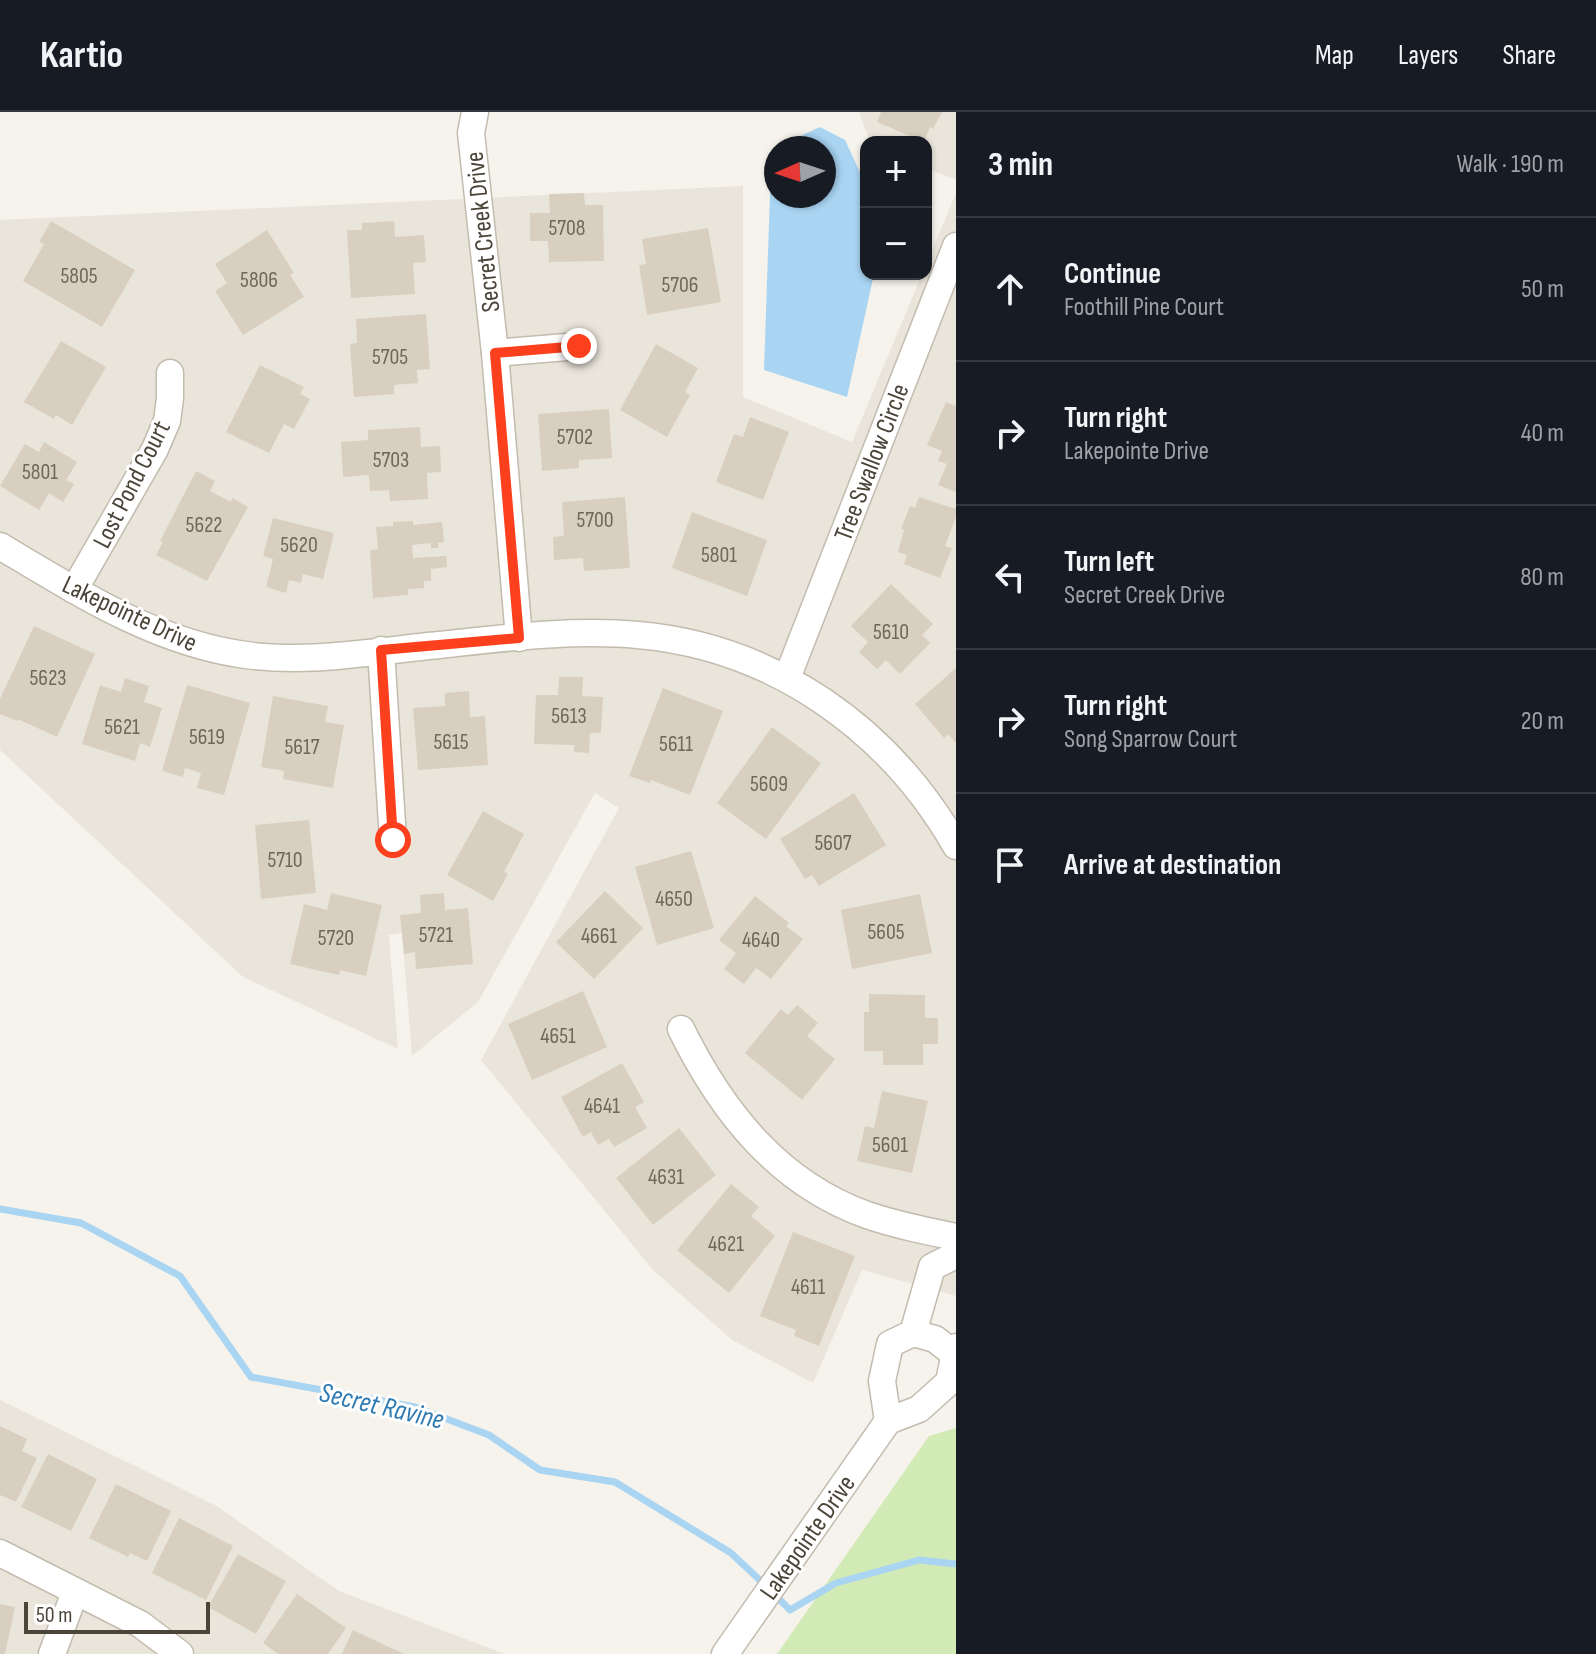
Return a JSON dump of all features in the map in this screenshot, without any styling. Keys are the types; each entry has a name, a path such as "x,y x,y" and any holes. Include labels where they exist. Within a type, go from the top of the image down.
{"street":[{"name":"Secret Creek Drive","path":"475,112 471,133 495,353 519,638"},
{"name":"Tree Swallow Circle","path":"787,678 956,246"},
{"path":"495,353 579,346"},
{"name":"Lost Pond Court","path":"74,590 155,449 167,421 170,373"},
{"name":"Lakepointe Drive","path":"0,546 74,590 166,635 209,649 250,656 291,657 604,633 676,639 707,647 787,678 818,695 868,735 907,776 956,846"},
{"path":"381,650 393,840"},
{"path":"681,1029 699,1066 752,1139 799,1180 834,1201 867,1215 956,1237"},
{"path":"913,1333 932,1267 956,1255"},
{"path":"913,1333 935,1339 955,1351 949,1382 919,1409 888,1421 882,1381 890,1344 913,1333"},
{"name":"Lakepointe Drive","path":"725,1654 888,1421"},
{"path":"0,1553 140,1624 180,1654"},
{"path":"52,1654 75,1592"}],"shaded area":[{"path":"859,112 956,112 956,180 932,170 932,136 868,136"},
{"path":"743,186 743,397 852,442 920,280 932,280 932,251 956,193 956,1296 862,1270 813,1383 732,1340 653,1270 481,1060 619,808 595,793 478,1002 412,1056 402,933 389,935 398,1049 243,977 0,750 0,220"},
{"path":"0,1400 215,1505 339,1591 505,1654 0,1654"}],"green space":[{"path":"956,1428 956,1654 777,1654 929,1436"}],"water":[{"path":"820,127 845,140 860,172 860,280 873,280 847,397 764,370 770,208 836,208 836,136 800,136"}],"building":[{"path":"881,112 942,112 926,136 910,136 877,122"},
{"path":"584,193 585,205 603,205 604,261 549,262 548,241 530,241 530,213 550,213 549,194"},
{"path":"51,221 135,270 102,327 23,281 44,244 39,242"},
{"path":"394,221 395,237 424,235 426,262 413,263 415,294 351,298 347,230 362,230 362,223"},
{"path":"708,228 721,302 647,315 639,265 646,264 642,239"},
{"path":"267,230 294,273 290,275 304,297 243,335 215,291 227,283 215,264"},
{"path":"426,314 430,369 417,370 418,383 394,385 394,394 354,397 350,344 357,343 356,319"},
{"path":"61,341 106,367 72,425 24,402"},
{"path":"656,344 698,368 685,392 690,395 667,437 620,410"},
{"path":"260,365 304,387 300,394 310,399 294,429 284,424 269,453 226,432"},
{"path":"946,402 956,406 956,492 938,485 947,464 938,461 942,451 927,445"},
{"path":"609,409 612,458 579,460 579,468 542,471 538,414"},
{"path":"750,417 789,432 763,500 716,482 734,434 743,437"},
{"path":"420,427 421,447 440,446 441,472 427,473 428,499 390,501 389,490 370,491 369,475 343,477 341,442 368,440 368,430"},
{"path":"44,442 77,462 66,480 74,484 63,502 49,493 39,510 0,486 25,444 39,452"},
{"path":"196,471 215,481 210,491 248,507 207,581 156,555 163,542 160,541"},
{"path":"625,497 630,568 584,571 583,558 554,560 553,537 564,536 562,502"},
{"path":"919,497 956,509 945,546 952,548 940,578 904,564 907,555 898,552 904,530 901,529 910,506 915,508"},
{"path":"692,512 767,540 747,596 672,568"},
{"path":"273,518 334,533 323,579 303,574 301,583 289,580 286,593 266,587 273,559 263,556"},
{"path":"413,521 413,525 442,522 444,542 438,543 438,548 431,548 431,543 412,545 413,558 446,556 447,567 431,569 431,581 424,581 424,588 408,589 408,595 373,598 370,550 378,549 376,527"},
{"path":"891,584 933,624 922,635 930,643 900,674 886,660 877,669 859,652 868,642 851,626"},
{"path":"34,626 95,654 57,737 0,714 0,699"},
{"path":"956,668 956,743 948,734 944,738 915,704"},
{"path":"559,677 583,677 582,696 603,697 601,733 590,733 589,753 574,752 574,745 534,744 536,695 558,695"},
{"path":"125,678 149,686 144,702 162,708 150,747 140,743 135,761 82,744 100,685 121,692"},
{"path":"187,685 250,703 224,795 197,788 201,773 185,768 183,777 162,771"},
{"path":"663,688 723,711 690,795 651,780 650,783 629,776"},
{"path":"469,691 470,717 485,716 488,765 418,770 413,708 445,706 445,693"},
{"path":"273,696 328,706 325,722 344,725 333,788 283,779 284,771 261,767"},
{"path":"772,727 821,763 766,839 717,803"},
{"path":"854,793 886,845 819,886 812,875 805,879 780,839"},
{"path":"483,811 524,834 493,901 447,875"},
{"path":"309,820 316,893 261,899 255,825"},
{"path":"691,851 714,928 657,945 635,867"},
{"path":"605,891 643,928 594,979 556,942"},
{"path":"331,893 382,905 366,976 340,970 339,975 290,964 304,904 327,910"},
{"path":"444,893 445,910 468,908 473,964 416,969 415,952 404,954 400,915 421,913 420,895"},
{"path":"920,894 932,953 852,969 841,910"},
{"path":"755,896 789,923 786,926 803,939 771,979 756,968 744,984 724,969 736,953 719,940"},
{"path":"583,991 607,1047 532,1080 508,1024"},
{"path":"869,994 925,995 925,1018 938,1018 938,1044 923,1044 923,1065 883,1065 883,1051 864,1051 864,1012 869,1012"},
{"path":"797,1005 818,1023 807,1036 835,1059 802,1100 745,1053 781,1009 788,1015"},
{"path":"622,1063 644,1102 635,1107 647,1128 614,1147 609,1139 598,1145 591,1132 583,1137 561,1097"},
{"path":"882,1091 928,1101 912,1173 857,1161 865,1126 874,1128"},
{"path":"679,1128 716,1175 653,1225 616,1178"},
{"path":"731,1184 759,1207 751,1216 775,1236 729,1293 677,1250"},
{"path":"793,1232 855,1256 819,1346 794,1336 796,1330 760,1316"},
{"path":"0,1426 27,1439 22,1451 37,1458 16,1502 0,1495"},
{"path":"48,1454 97,1479 71,1531 21,1507"},
{"path":"116,1484 171,1511 147,1561 130,1553 128,1557 89,1538"},
{"path":"179,1518 233,1546 206,1600 152,1573"},
{"path":"238,1554 286,1581 256,1634 208,1607"},
{"path":"297,1594 346,1628 328,1654 278,1654 263,1643"},
{"path":"0,1604 15,1607 5,1654 0,1654"},
{"path":"353,1630 404,1654 342,1654"}],"waterway":[{"name":"Secret Ravine","path":"0,1209 81,1223 180,1276 251,1377 415,1407 489,1435 540,1470 615,1482 731,1553 766,1586"},
{"name":"Secret Ravine","path":"775,1595 790,1610 836,1583 919,1560 956,1564"}],"route":[{"path":"393,840 381,650 519,638 495,353 579,346"}]}
